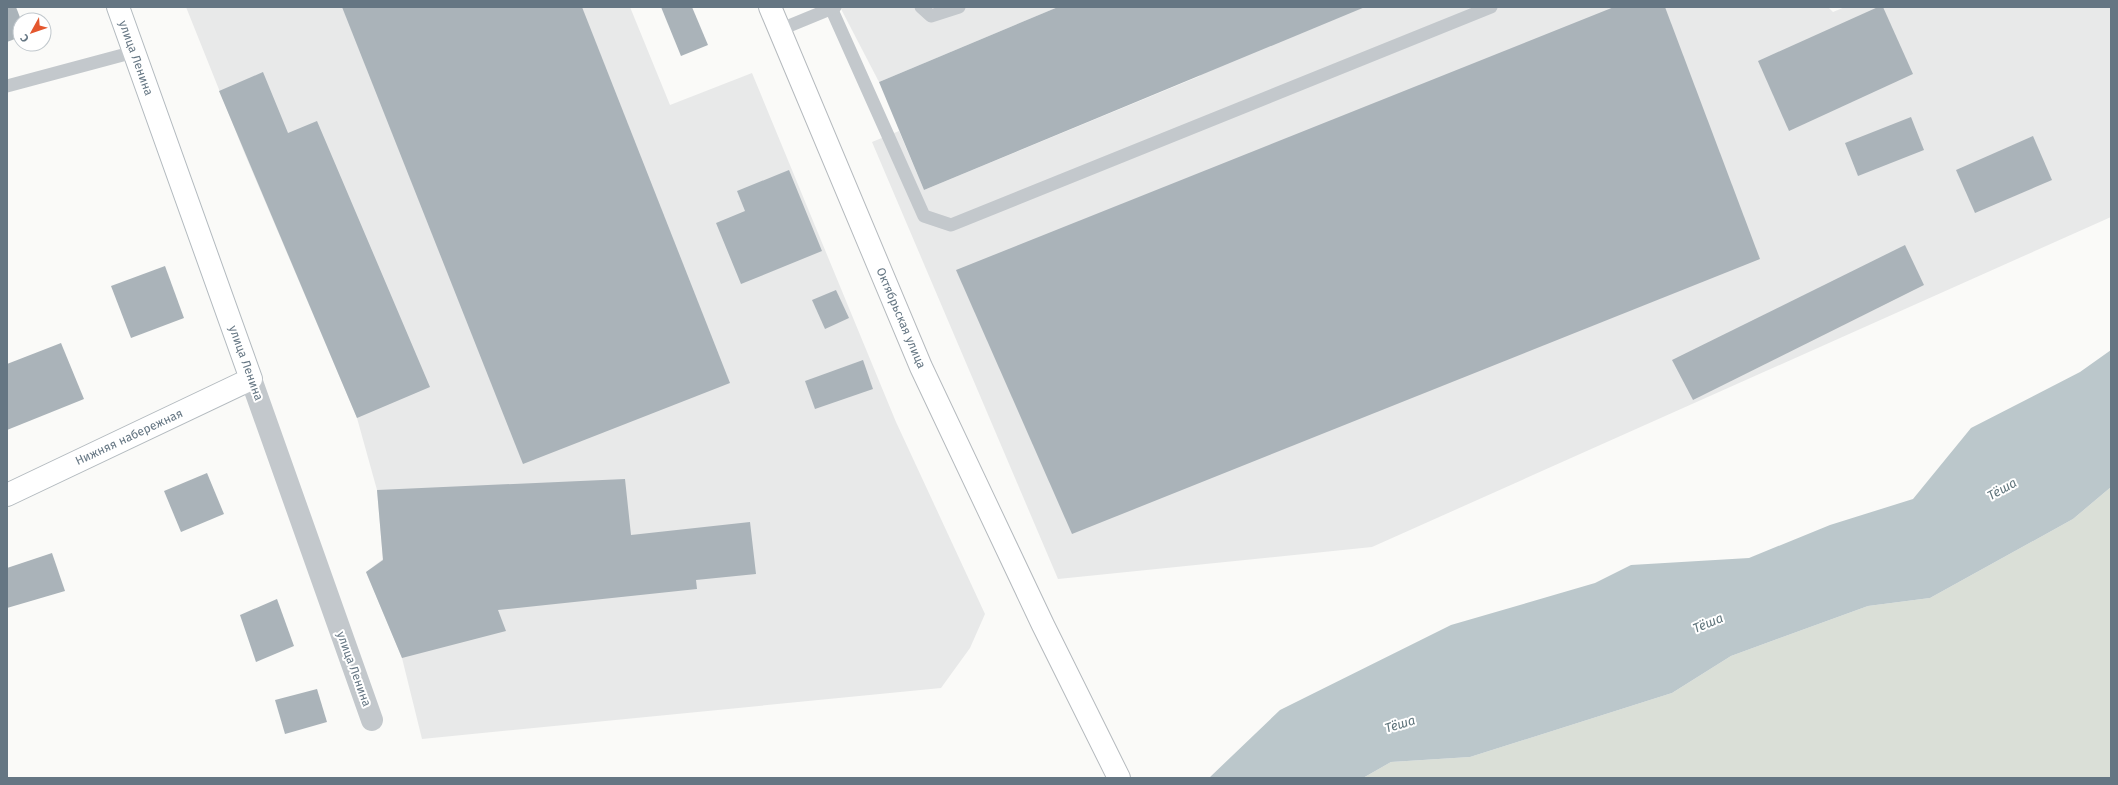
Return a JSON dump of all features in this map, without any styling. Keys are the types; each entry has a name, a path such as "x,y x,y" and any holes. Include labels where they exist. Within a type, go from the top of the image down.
{"main road":[{"name":"улица Ленина","path":"118,7 251,379"},
{"name":"Октябрьская улица","path":"770,7 921,367 1043,625 1120,778"},
{"name":"Нижняя набережная","path":"7,495 251,379"}],"street":[{"name":"улица Ленина","path":"251,379 372,720"}],"lane":[{"path":"921,7 931,16 959,7"},
{"path":"779,30 833,8 924,216 951,225 1491,7"},
{"path":"7,86 134,52"}],"shaded area":[{"path":"186,7 630,7 670,105 752,73 896,422 985,614 970,648 941,688 422,739 402,658 366,572 383,559 377,490 357,418 244,152"},
{"path":"840,7 1058,7 879,82"},
{"path":"1173,7 1828,7 1833,12 1845,7 2111,7 2111,217 1372,547 1058,579 872,142 899,131 924,190 1200,76"},
{"path":"2111,487 2111,778 1363,778 1391,762 1470,757 1672,693 1731,656 1868,606 1930,598 2073,519"}],"water":[{"name":"Тёша","path":"2111,350 2111,487 2073,519 1930,598 1868,606 1731,656 1672,693 1470,757 1391,762 1363,778 1209,778 1280,710 1451,625 1595,583 1631,565 1749,558 1830,525 1913,499 1971,428 2080,372"}],"building":[{"path":"7,7 16,7 18,12 12,12 12,40 7,42"},
{"path":"342,7 582,7 730,383 523,464"},
{"path":"661,7 692,7 708,45 681,56"},
{"path":"1058,7 1365,7 924,190 879,82"},
{"path":"1614,7 1665,7 1760,259 1072,534 956,270"},
{"path":"1878,7 1883,7 1913,74 1789,131 1758,61"},
{"path":"263,72 288,133 317,121 430,387 357,418 219,91"},
{"path":"1911,117 1924,150 1858,176 1845,143"},
{"path":"2033,136 2052,180 1975,213 1956,170"},
{"path":"789,170 822,251 741,284 716,223 745,211 737,191"},
{"path":"1905,245 1924,285 1693,400 1672,360"},
{"path":"165,266 184,318 131,338 111,286"},
{"path":"836,290 849,318 825,329 812,300"},
{"path":"61,343 84,399 7,430 7,364"},
{"path":"863,360 873,389 815,409 805,381"},
{"path":"207,473 224,514 181,532 164,491"},
{"path":"625,479 631,535 750,522 756,574 696,580 697,589 498,610 506,631 402,658 366,572 383,560 377,490"},
{"path":"52,553 65,591 7,608 7,568"},
{"path":"277,599 294,646 256,662 240,615"},
{"path":"317,689 327,722 285,734 275,700"}]}
